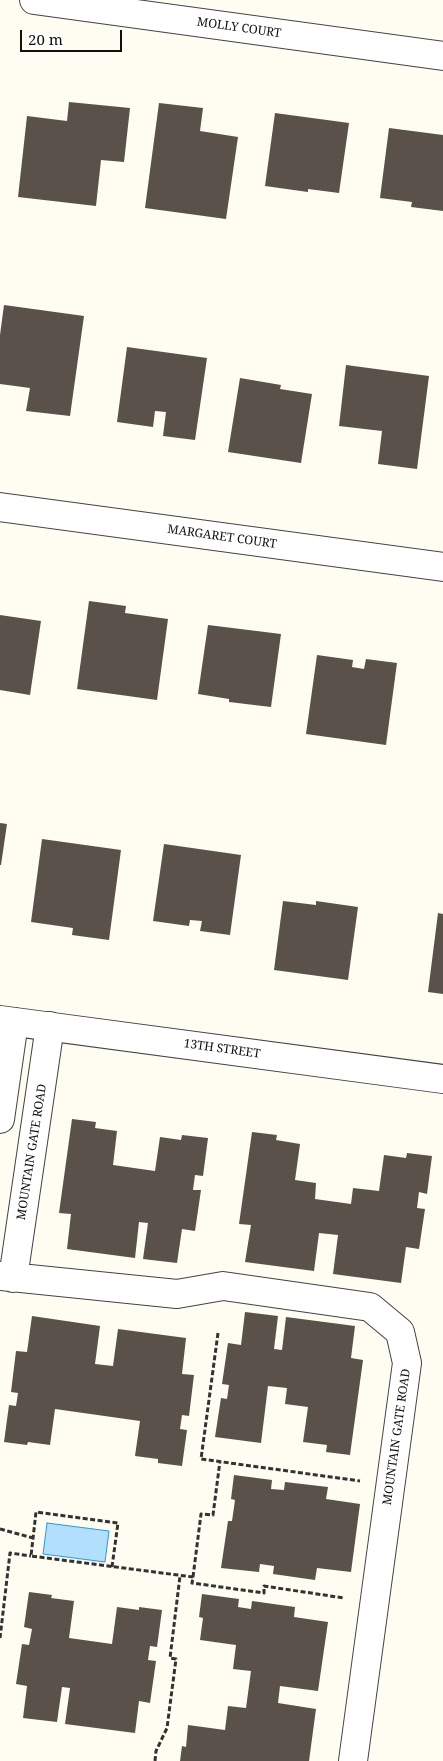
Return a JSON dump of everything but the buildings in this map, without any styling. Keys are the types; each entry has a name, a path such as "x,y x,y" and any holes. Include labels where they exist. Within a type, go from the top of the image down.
{"street":[{"name":"MOLLY COURT","path":"34,0 443,56"},
{"name":"MARGARET COURT","path":"0,507 443,567"},
{"name":"13TH STREET","path":"7,1021 443,1079"},
{"path":"0,1119 7,1021"},
{"name":"MOUNTAIN GATE ROAD","path":"50,1026 6,1277 177,1294 223,1286 370,1307 400,1332 407,1364 353,1761"}],"path":[{"path":"218,1334 201,1459 364,1482"},
{"path":"220,1461 213,1515 202,1514 192,1583 264,1593 264,1586 348,1598"},
{"path":"31,1556 36,1512 118,1523 112,1567"},
{"path":"0,1529 33,1538"},
{"path":"0,1638 10,1553 193,1578"},
{"path":"155,1761 156,1751 167,1728 176,1659 170,1658 180,1576"}],"water":[{"path":"47,1523 109,1531 105,1562 43,1554"}]}
